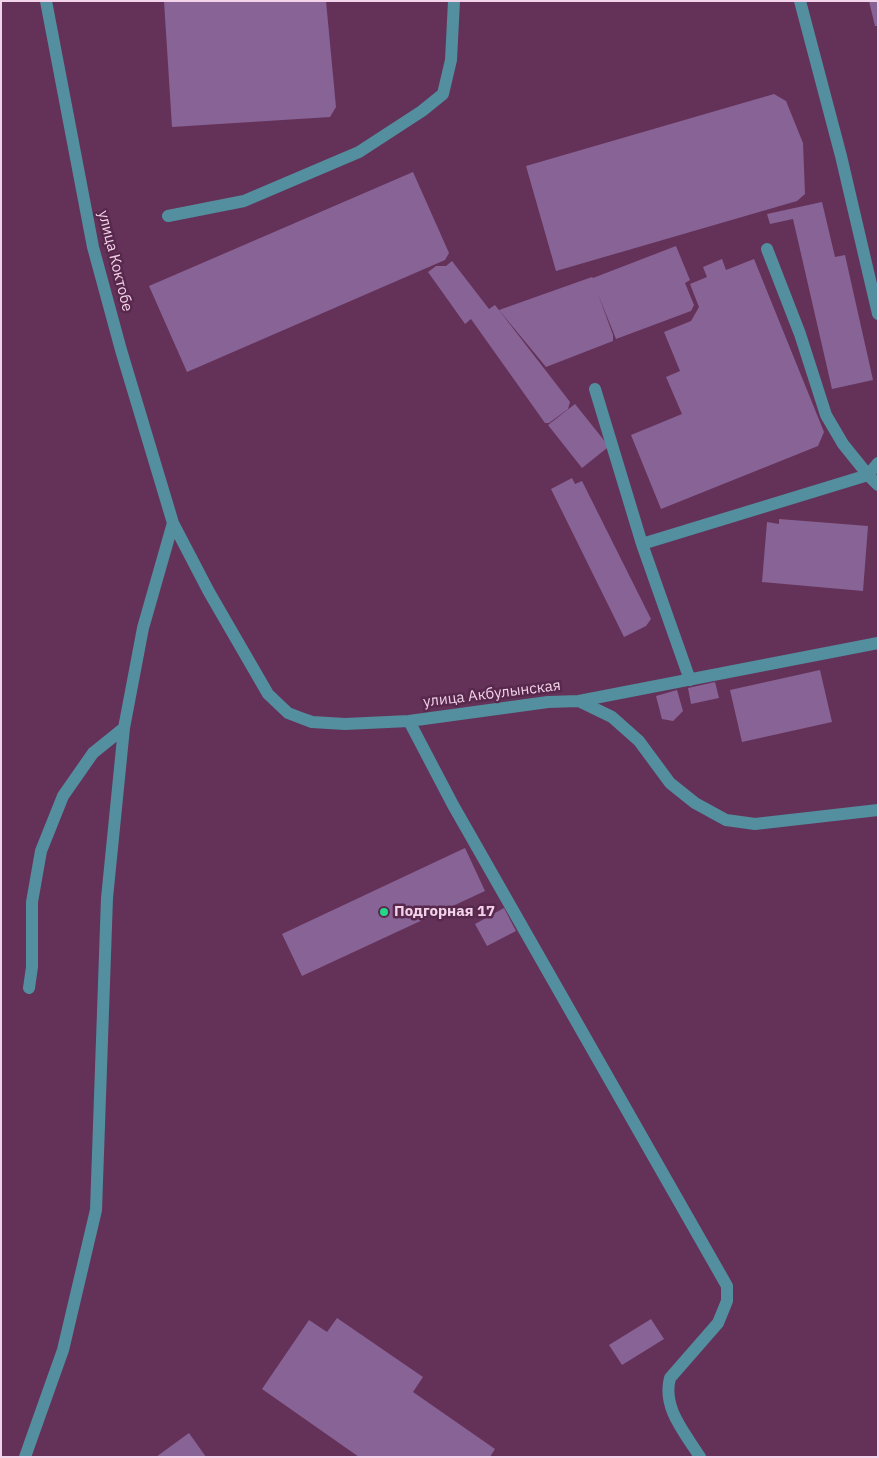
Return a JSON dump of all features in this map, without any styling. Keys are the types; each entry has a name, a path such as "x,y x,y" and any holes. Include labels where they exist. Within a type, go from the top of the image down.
{"street":[{"name":"улица Коктобе","path":"46,1 93,247 172,523"},
{"path":"168,216 244,201 359,152 422,112 442,94 451,60 454,1"},
{"path":"800,1 841,156 878,314"},
{"path":"767,249 800,334 826,416 843,444 878,485"},
{"path":"595,389 642,544 690,680"},
{"path":"642,544 868,475 878,462"},
{"name":"улица Акбулынская","path":"172,523 268,694 288,713 312,722 345,724 409,721 548,702 579,701 612,717 639,741 670,783 695,803 726,820 756,824 878,810"},
{"path":"25,1457 63,1350 96,1210 107,898 124,728 144,628 172,523"},
{"path":"579,701 878,643"},
{"path":"409,721 453,805 727,1286 727,1301 718,1323 670,1378 667,1388 668,1400 673,1414 700,1457"},
{"path":"29,988 32,967 32,902 41,851 64,796 93,753 124,728"}],"building":[{"path":"164,1 326,1 336,107 330,117 172,127"},
{"path":"869,1 878,1 878,26 875,26"},
{"path":"774,94 786,101 803,143 805,194 797,201 556,271 526,166"},
{"path":"413,172 449,253 445,260 187,372 149,286"},
{"path":"822,202 835,257 845,255 873,380 832,389 793,219 770,224 767,214"},
{"path":"676,246 690,280 685,283 694,305 691,311 616,339 598,294 613,335 613,341 546,367 499,310 593,278"},
{"path":"722,259 726,270 754,259 824,432 818,446 661,509 631,435 682,414 666,377 680,371 664,332 691,321 699,307 690,284 707,277 703,267"},
{"path":"452,261 489,309 495,305 570,402 568,409 549,423 545,423 471,319 465,324 428,272 436,266 446,266"},
{"path":"575,404 607,444 607,448 582,468 548,425"},
{"path":"572,478 575,484 582,481 651,619 646,626 624,637 551,489"},
{"path":"779,519 868,526 863,591 762,582 767,522 779,524"},
{"path":"820,670 832,722 742,742 730,690"},
{"path":"715,682 719,698 691,704 688,688"},
{"path":"677,690 683,711 673,721 662,719 656,696"},
{"name":"Подгорная 17","path":"465,848 485,891 302,976 282,934"},
{"path":"504,908 516,931 487,946 475,924"},
{"path":"337,1318 423,1377 413,1392 495,1449 490,1457 359,1457 262,1389 309,1320 327,1332"},
{"path":"651,1319 664,1339 622,1365 609,1345"},
{"path":"189,1433 206,1457 156,1457"}],"place":[{"name":"Подгорная 17","path":"384,912"}]}
